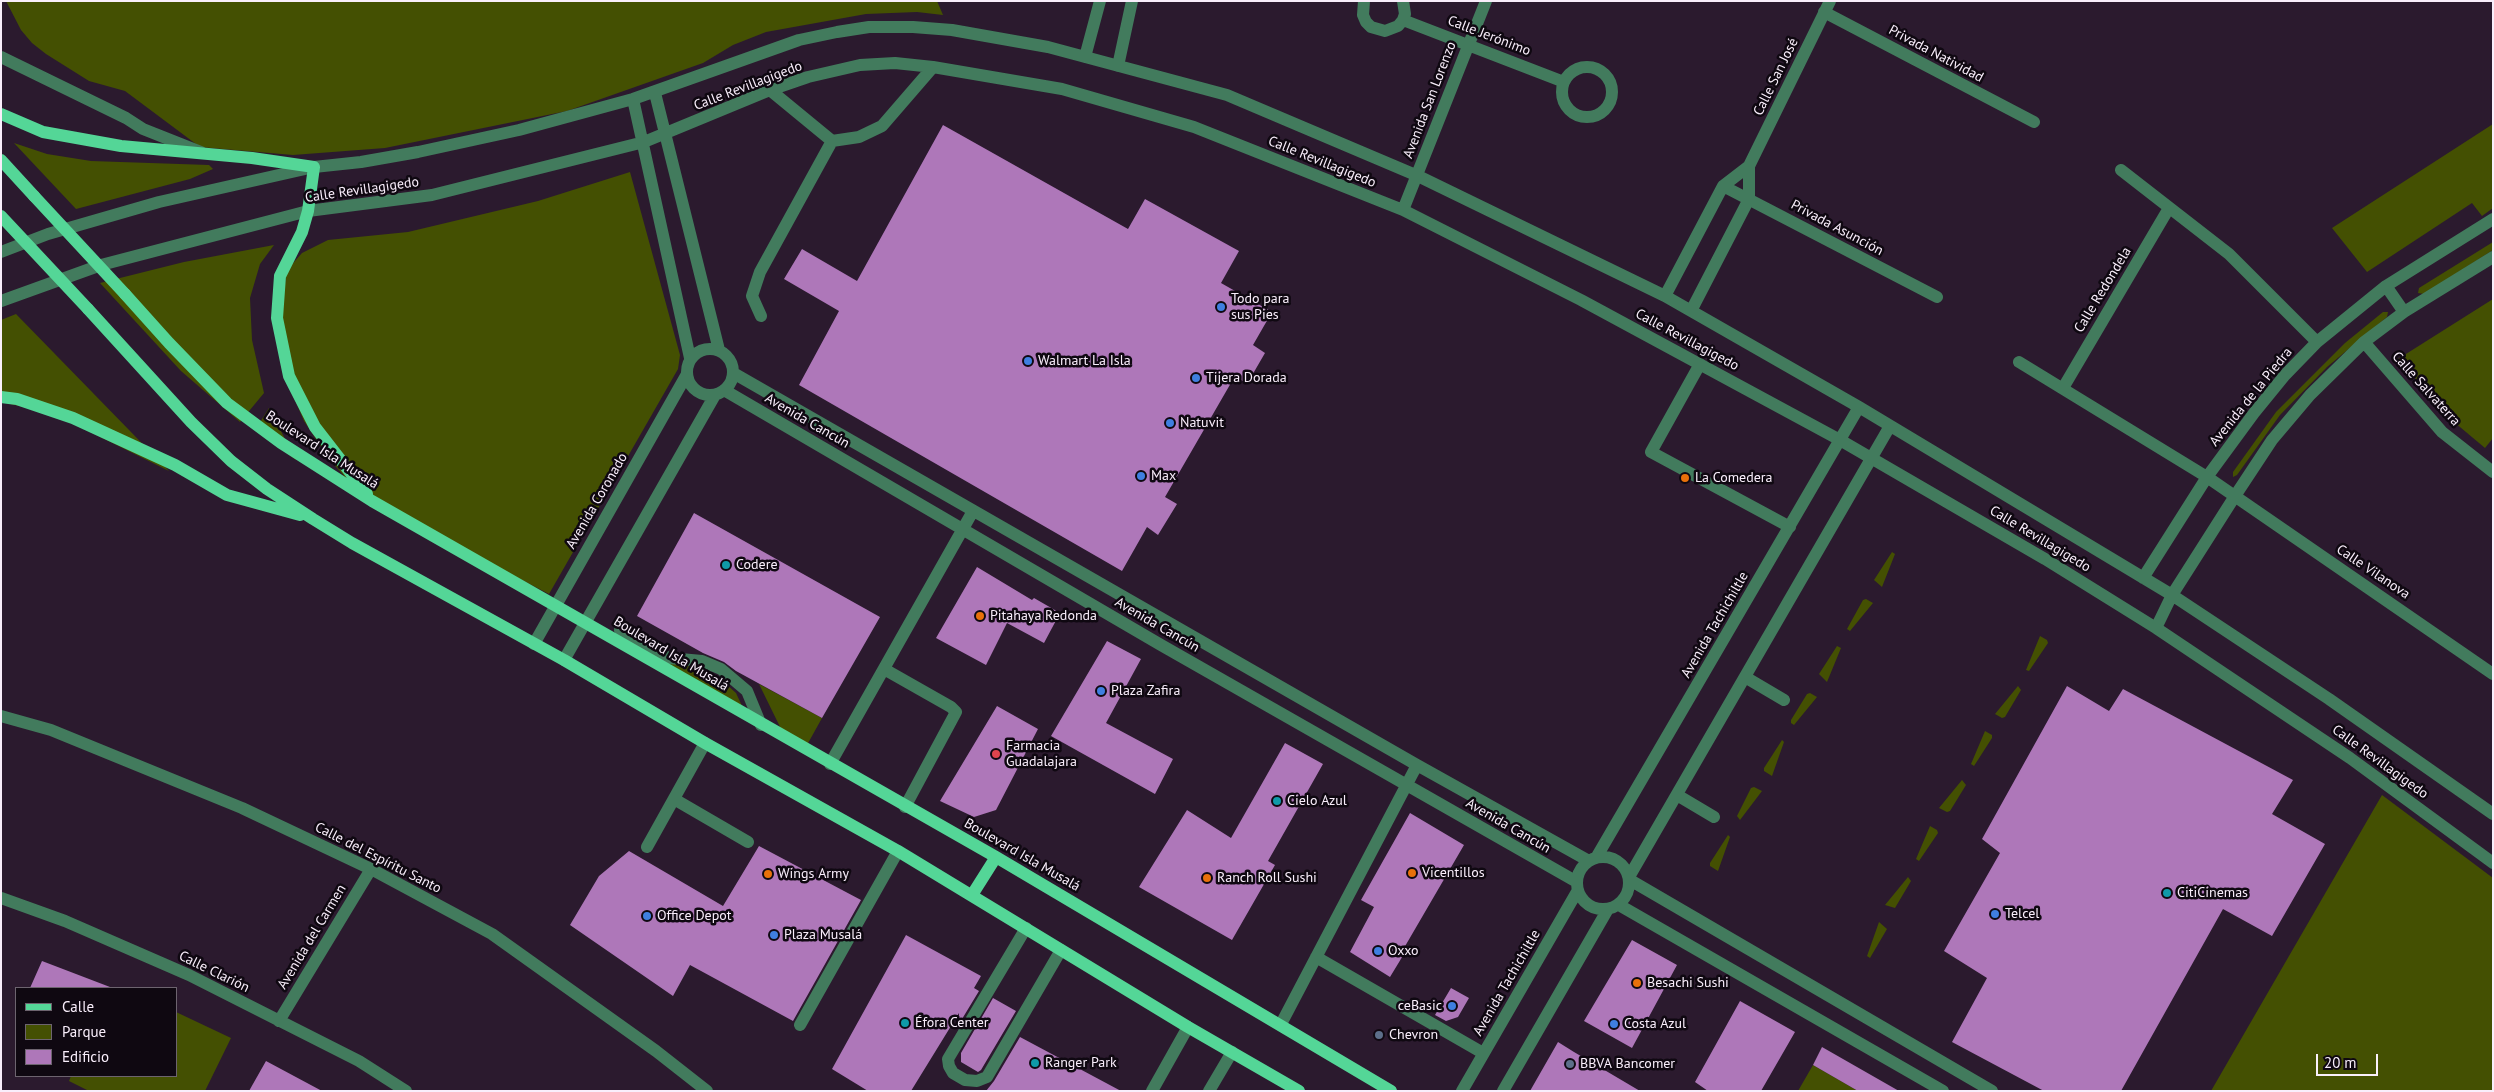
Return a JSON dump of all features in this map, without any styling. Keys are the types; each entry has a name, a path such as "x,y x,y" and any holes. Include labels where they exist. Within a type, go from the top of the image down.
{"main road":[{"path":"1,114 43,132 121,146 314,167 308,211 302,232 280,276 277,318 289,376 315,427 372,502"},
{"name":"Boulevard Isla Musalá","path":"1,160 169,344 227,403 280,443 372,502 585,621 660,659 761,724 996,857 1281,1024 1391,1091"},
{"path":"1,216 191,422 231,461 267,488 352,543 564,660 705,743 898,851 1188,1027 1299,1091"},
{"path":"1,397 17,399 73,418 175,465 227,494 313,519"},
{"path":"972,895 996,857"}],"street":[{"path":"1085,57 1100,1"},
{"path":"1118,66 1132,1"},
{"path":"1364,1 1363,15 1371,27 1377,30 1392,30 1403,20 1405,14 1404,1"},
{"name":"Avenida San Lorenzo","path":"1403,210 1486,1"},
{"name":"Privada Natividad","path":"1827,7 2034,122"},
{"name":"Calle San José","path":"1691,311 1749,199 1749,166 1827,7"},
{"name":"Calle Jerónimo","path":"1403,20 1564,82"},
{"name":"Calle Revillagigedo","path":"1,252 48,234 159,202 314,167 361,162 471,142 633,100 799,40 869,28 952,30 1048,47 1227,95 1418,176 1665,296 1890,426 2172,595 2329,699 2493,814"},
{"path":"1,57 126,118 143,129 206,154"},
{"name":"Calle Revillagigedo","path":"1,301 101,265 308,211 432,195 644,142 770,90 860,65 895,64 933,67 1062,89 1194,127 1403,210 1581,300 1700,364 1840,440 2045,559 2156,628 2350,758 2493,863"},
{"path":"770,90 832,141 859,136 882,126 933,67"},
{"path":"655,92 667,134 719,350"},
{"path":"633,100 644,142 690,358 687,374 694,389 700,393 719,392"},
{"path":"761,316 752,296 760,272 832,141"},
{"name":"Calle San José","path":"1665,296 1723,186 1749,166"},
{"path":"2121,170 2229,254 2317,342"},
{"name":"Privada Asunción","path":"1723,186 1937,297"},
{"name":"Calle Redondela","path":"2063,388 2170,208"},
{"name":"Avenida de la Piedra","path":"2143,578 2207,477 2278,383 2317,342 2386,286 2493,219"},
{"path":"2156,628 2172,595 2234,496 2272,440 2310,395 2364,342 2404,312 2493,257"},
{"path":"2386,286 2404,312"},
{"name":"Calle Salvaterra","path":"2364,342 2442,432 2493,472"},
{"path":"564,660 719,392 735,374 731,360 719,350 703,349 690,358"},
{"path":"2018,362 2207,477 2234,496"},
{"path":"1700,364 1651,452 1790,527"},
{"name":"Avenida Coronado","path":"534,644 687,374"},
{"name":"Avenida Cancún","path":"735,374 1417,765 1593,860"},
{"name":"Avenida Cancún","path":"719,392 963,529 1407,785 1577,886"},
{"name":"Avenida Tachichiltle","path":"1593,860 1859,408"},
{"path":"1629,879 1890,426"},
{"name":"Calle Vilanova","path":"2234,496 2493,674"},
{"path":"830,764 974,511"},
{"path":"620,630 660,659 702,661 721,669 734,678 752,699 761,724"},
{"path":"884,669 951,707 956,712 905,807"},
{"path":"1745,677 1784,700"},
{"name":"Calle del Espíritu Santo","path":"1,716 51,730 242,808 372,868 492,934 656,1051 707,1091"},
{"path":"647,847 705,743"},
{"path":"1281,1024 1417,765"},
{"path":"1677,795 1714,817"},
{"path":"674,799 748,842"},
{"path":"800,1026 898,851"},
{"path":"1503,1091 1613,907 1628,894 1629,879 1626,869 1613,859 1593,860 1583,867 1577,886 1586,903 1592,907 1613,907 1943,1091"},
{"name":"Avenida del Carmen","path":"279,1021 372,868"},
{"path":"1629,879 1992,1091"},
{"name":"Avenida Tachichiltle","path":"1462,1091 1577,886"},
{"name":"Calle Clarión","path":"1,898 65,921 189,975 359,1062 406,1091"},
{"path":"1026,928 948,1059 949,1066 965,1080 977,1081 987,1077 1061,950"},
{"path":"1316,957 1483,1054"},
{"path":"1152,1091 1188,1027"},
{"path":"1209,1091 1232,1052"}],"green space":[{"path":"6,1 937,1 943,15 917,12 866,14 766,32 733,45 703,63 567,111 385,148 293,155 200,147 125,91 89,81 46,54 32,43 21,30"},
{"path":"2493,124 2493,208 2482,216 2472,203 2367,272 2332,228"},
{"path":"14,143 47,154 91,161 209,165 213,169 190,179 76,209"},
{"path":"630,172 680,355 678,369 549,594 381,507 353,486 330,460 304,421 283,372 277,338 287,270 302,253 328,240 408,232 538,201"},
{"path":"2493,242 2493,250 2424,294 2418,293 2419,288"},
{"path":"274,245 260,264 250,298 252,340 264,393 240,422 181,371 100,283 184,262"},
{"path":"2493,299 2493,438 2485,448 2454,422 2398,359"},
{"path":"2383,312 2388,312 2387,317 2327,367 2280,415 2237,475 2233,477 2233,472 2276,412 2345,343"},
{"path":"16,314 169,471 72,423 24,407 1,402 1,320"},
{"path":"269,408 296,460 255,430"},
{"path":"1892,552 1895,554 1882,587 1874,580"},
{"path":"1866,599 1873,603 1850,631 1847,629 1863,600"},
{"path":"2040,636 2047,640 2048,643 2029,671 2026,670"},
{"path":"1837,646 1841,648 1827,682 1819,674"},
{"path":"666,663 686,665 717,676 736,693 743,708"},
{"path":"759,684 822,718 807,745 783,733"},
{"path":"2018,686 2021,690 2005,717 2002,718 1995,714"},
{"path":"1810,693 1817,697 1794,725 1791,723 1791,720 1807,694"},
{"path":"1985,731 1992,735 1992,738 1974,766 1971,764"},
{"path":"1782,740 1784,742 1772,776 1764,771 1764,768"},
{"path":"1962,780 1966,785 1950,811 1947,812 1939,808"},
{"path":"1754,787 1762,791 1740,820 1737,816 1751,788"},
{"path":"2382,795 2493,878 2493,1091 2211,1091"},
{"path":"1930,826 1937,830 1938,833 1919,861 1916,859"},
{"path":"1728,835 1730,837 1718,871 1710,866 1710,863"},
{"path":"1908,877 1911,881 1895,908 1885,905"},
{"path":"1879,922 1887,929 1870,958 1867,956"},
{"path":"178,1013 231,1038 205,1091 89,1091 69,1081 71,1077 178,1077"},
{"path":"1813,1065 1858,1091 1798,1091"}],"building":[{"name":"Walmart La Isla","path":"943,125 1128,229 1145,199 1239,251 1221,283 1272,312 1253,345 1265,353 1247,384 1235,376 1165,497 1177,504 1158,535 1147,527 1122,571 799,385 839,311 784,279 802,249 857,281"},
{"name":"Codere","path":"694,513 880,617 822,718 736,671 724,662 703,653 637,616"},
{"name":"Pitahaya Redonda","path":"977,567 1032,600 1034,598 1060,613 1044,643 1007,623 986,665 936,638"},
{"name":"Plaza Zafira","path":"1107,641 1141,659 1106,723 1173,759 1155,794 1051,736"},
{"name":"CitiCinemas","path":"2067,686 2109,711 2123,689 2293,780 2272,814 2325,844 2272,936 2223,909 2121,1091 2044,1091 1952,1042 1987,978 1944,951 2000,853 1982,839"},
{"name":"Farmacia Guadalajara","path":"997,706 1038,729 996,810 974,817 940,801"},
{"name":"Ranch Roll Sushi","path":"1285,743 1323,764 1268,861 1275,865 1232,940 1139,887 1187,810 1231,838"},
{"name":"Vicentillos","path":"1410,813 1464,845 1404,948 1407,949 1390,977 1350,952 1374,907 1361,900"},
{"path":"759,846 861,900 793,1021 690,965 673,996 570,925 599,876 629,851 723,906"},
{"name":"Éfora Center","path":"906,935 981,976 974,988 979,991 959,1024 959,1013 911,1091 868,1091 832,1069"},
{"name":"Besachi Sushi","path":"1632,940 1677,965 1632,1048 1584,1021"},
{"path":"42,961 110,987 30,987"},
{"name":"ceBasic","path":"1451,988 1469,998 1458,1017 1446,1021 1435,1015"},
{"path":"993,998 1016,1011 978,1072 961,1062 961,1053"},
{"path":"1740,1001 1795,1032 1761,1091 1708,1091 1695,1082"},
{"name":"Ranger Park","path":"1020,1037 1121,1091 986,1091"},
{"name":"BBVA Bancomer","path":"1558,1042 1574,1052 1640,1091 1530,1091"},
{"path":"1822,1047 1899,1091 1858,1091 1813,1065"},
{"path":"266,1061 322,1091 249,1091"}],"place":[{"name":"Todo para sus Pies","path":"1221,307"},
{"name":"Walmart La Isla","path":"1028,361"},
{"name":"Tijera Dorada","path":"1196,378"},
{"name":"Natuvit","path":"1170,423"},
{"name":"Max","path":"1141,476"},
{"name":"La Comedera","path":"1685,478"},
{"name":"Codere","path":"726,565"},
{"name":"Pitahaya Redonda","path":"980,616"},
{"name":"Plaza Zafira","path":"1101,691"},
{"name":"Farmacia Guadalajara","path":"996,754"},
{"name":"Cielo Azul","path":"1277,801"},
{"name":"Vicentillos","path":"1412,873"},
{"name":"Wings Army","path":"768,874"},
{"name":"Ranch Roll Sushi","path":"1207,878"},
{"name":"CitiCinemas","path":"2167,893"},
{"name":"Telcel","path":"1995,914"},
{"name":"Office Depot","path":"647,916"},
{"name":"Plaza Musalá","path":"774,935"},
{"name":"Oxxo","path":"1378,951"},
{"name":"Besachi Sushi","path":"1637,983"},
{"name":"ceBasic","path":"1452,1006"},
{"name":"Éfora Center","path":"905,1023"},
{"name":"Costa Azul","path":"1614,1024"},
{"name":"Chevron","path":"1379,1035"},
{"name":"Ranger Park","path":"1035,1063"},
{"name":"BBVA Bancomer","path":"1570,1064"}]}
